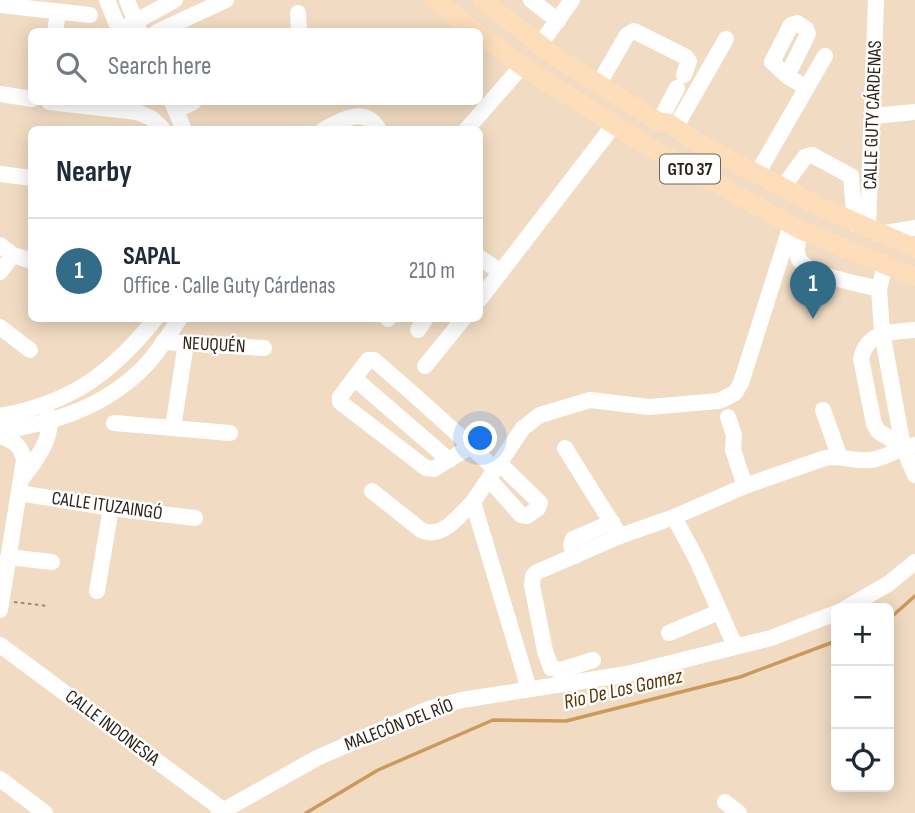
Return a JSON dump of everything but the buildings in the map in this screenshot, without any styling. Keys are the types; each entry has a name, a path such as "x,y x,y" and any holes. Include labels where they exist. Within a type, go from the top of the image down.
{"main road":[{"name":"GTO 37","path":"435,0 471,28"},
{"name":"GTO 37","path":"482,0 539,46 598,85 667,125 867,229 915,248"},
{"name":"GTO 37","path":"483,37 612,126 796,227 915,277"}],"street":[{"path":"107,0 119,28"},
{"path":"129,1 139,27 175,0"},
{"path":"166,28 226,0"},
{"path":"531,0 558,21"},
{"path":"539,46 572,0"},
{"path":"876,0 888,0"},
{"name":"CALLE GUTY CÁRDENAS","path":"867,229 876,0"},
{"path":"0,5 90,15"},
{"path":"56,28 58,12"},
{"path":"298,13 299,28"},
{"path":"598,85 627,35 634,31 686,57 689,61 667,125"},
{"path":"667,125 726,39"},
{"path":"757,174 825,56"},
{"path":"470,126 522,66"},
{"path":"787,76 807,88"},
{"path":"0,94 28,98"},
{"path":"108,105 128,106 144,114 158,126"},
{"path":"152,105 161,126"},
{"path":"174,106 182,126"},
{"path":"873,116 915,113"},
{"path":"332,126 355,115 366,117 377,126"},
{"path":"483,295 612,126"},
{"path":"783,187 805,157 812,155 851,176 867,229 915,228"},
{"path":"0,174 28,178"},
{"path":"796,227 799,260 805,267 879,289"},
{"path":"372,491 421,530 430,534 443,531 473,502 523,428 540,415 590,400 649,407 728,398 741,383 796,227"},
{"path":"0,272 7,250 28,259"},
{"path":"483,260 501,272"},
{"path":"885,265 879,289 882,332 915,475"},
{"path":"0,416 46,406 74,393 105,372 135,345 153,322"},
{"path":"0,433 74,414 122,387 143,368 177,322"},
{"path":"425,366 461,322"},
{"path":"0,327 30,349"},
{"path":"909,446 878,431 874,424 861,359 868,343 882,332 915,330"},
{"name":"NEUQUÉN","path":"163,342 264,348"},
{"path":"173,428 186,343"},
{"path":"471,446 434,469 425,468 340,402 340,397 371,359 406,387 471,446 494,470"},
{"path":"354,378 449,460"},
{"path":"373,428 406,387"},
{"path":"21,486 44,444 51,422 46,406"},
{"path":"823,410 839,455"},
{"path":"728,417 734,435 733,450 745,486"},
{"path":"114,423 230,433"},
{"path":"0,433 14,441 24,460 1,605"},
{"path":"593,660 561,670 551,668 532,585 533,576 537,572 575,556 571,545 573,539 674,517 745,486 825,458 839,455 857,460 876,460 909,446"},
{"path":"565,448 616,529"},
{"name":"CALLE ITUZAINGÓ","path":"21,486 110,508 195,518"},
{"path":"473,502 529,689"},
{"path":"97,591 110,508"},
{"path":"674,517 697,560 735,646"},
{"path":"8,557 52,562"},
{"path":"855,603 888,584 915,562"},
{"path":"669,633 719,612"},
{"name":"MALECÓN DEL RÍO","path":"221,812 317,758 428,709 462,700 626,674 771,638 831,615"},
{"name":"CALLE INDONESIA","path":"0,645 221,812"},
{"path":"0,779 45,813"},
{"path":"725,802 739,813"}],"path":[{"path":"1,605 48,606"}],"waterway":[{"name":"Rio De Los Gomez","path":"894,615 915,596"},
{"name":"Rio De Los Gomez","path":"306,813 378,770 493,720 566,721 740,677 831,643"}],"place":[{"name":"SAPAL","path":"813,319"}]}
